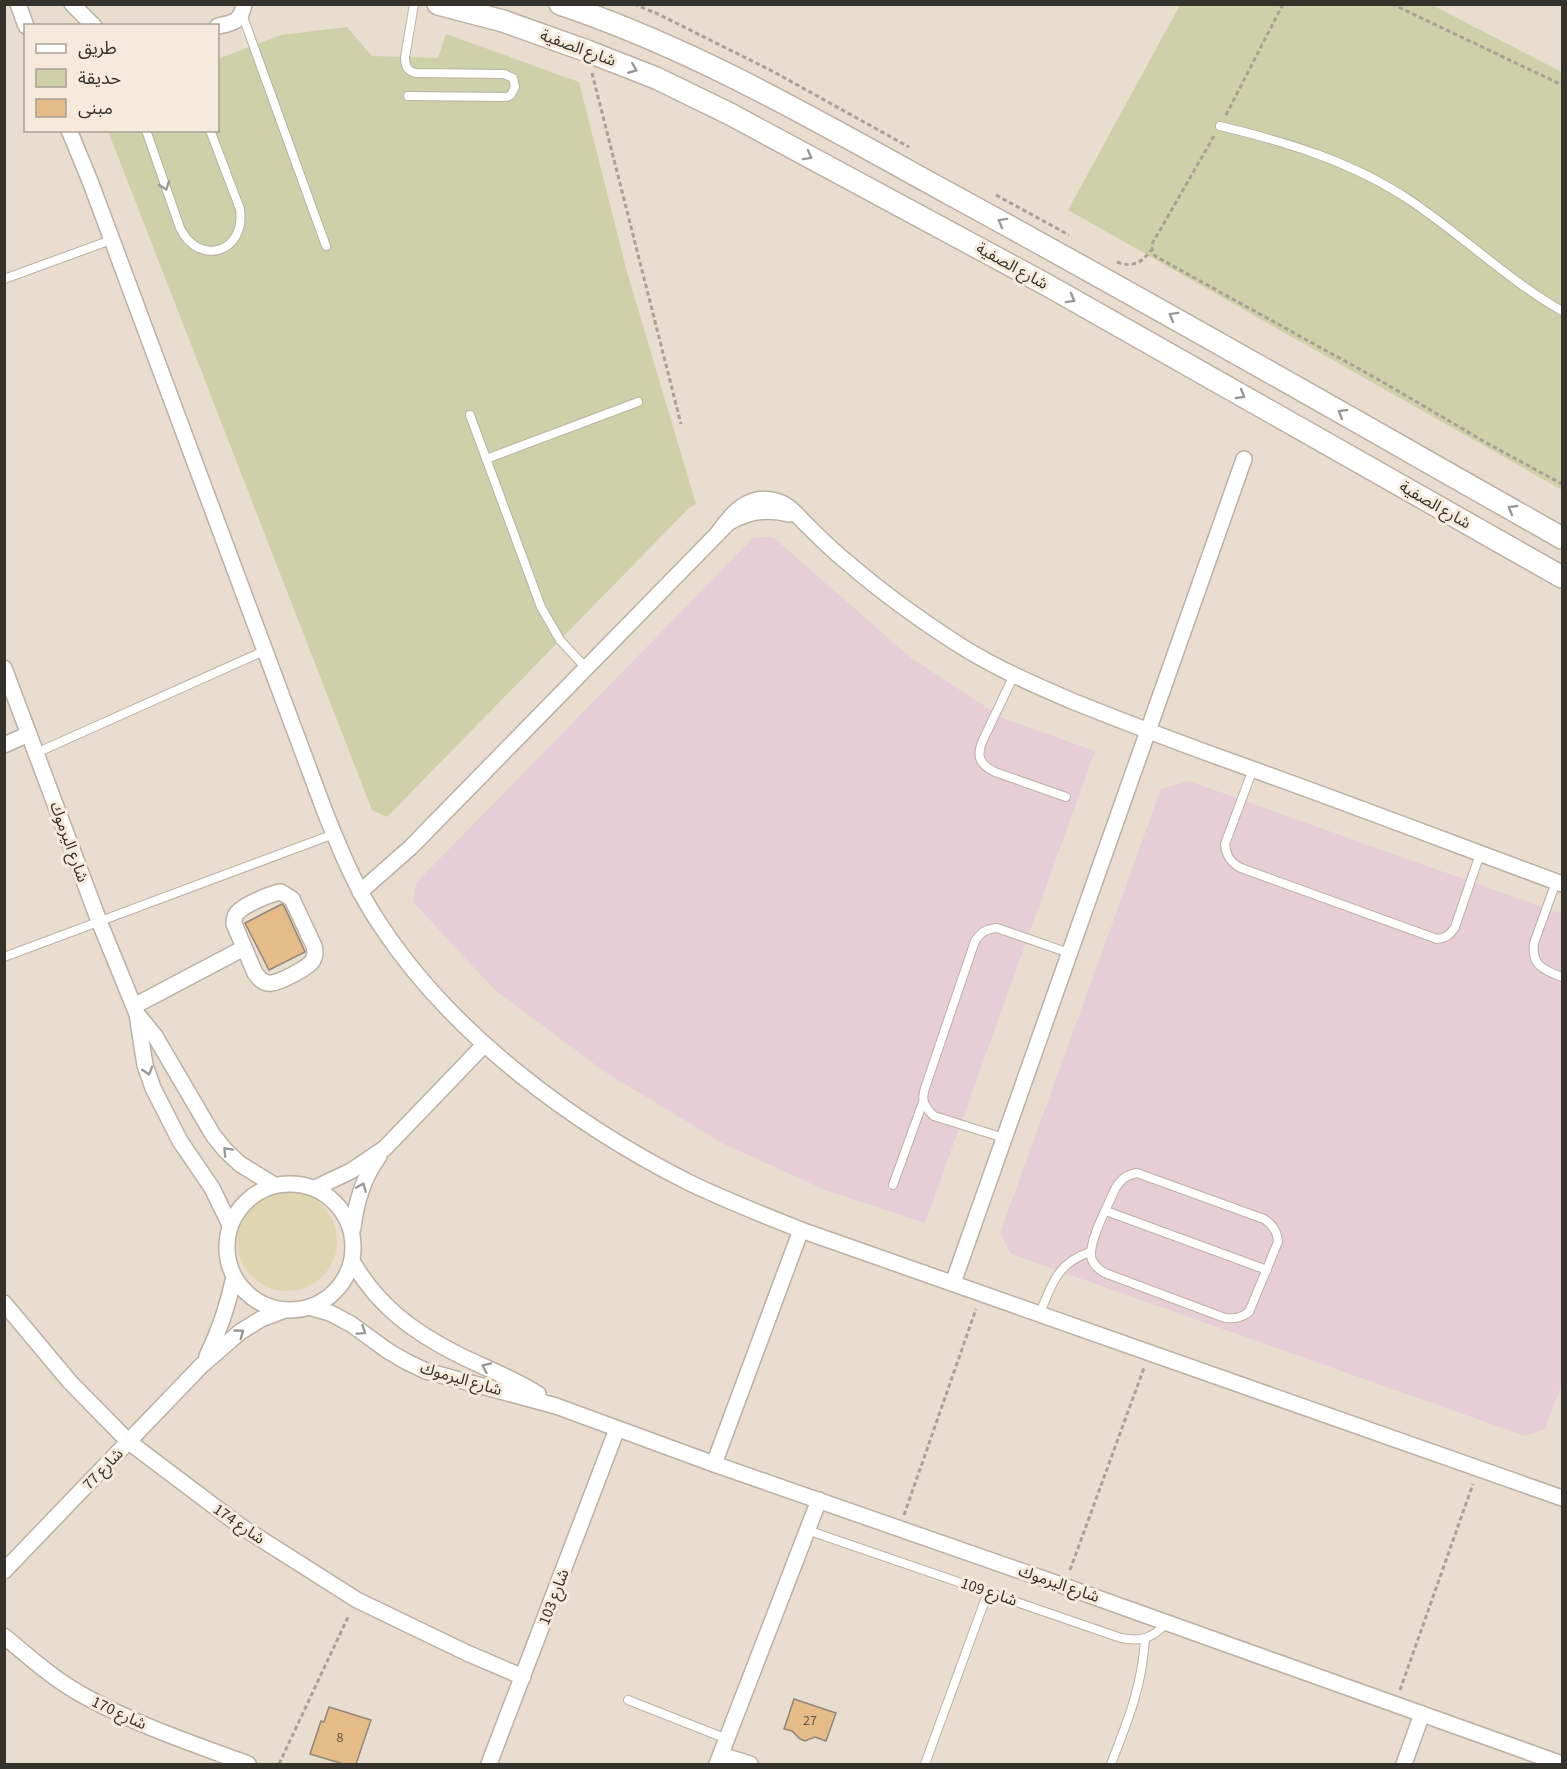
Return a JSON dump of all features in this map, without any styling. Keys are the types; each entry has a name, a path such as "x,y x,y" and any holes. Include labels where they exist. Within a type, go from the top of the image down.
{"main road":[{"name":"شارع الصفية","path":"438,4 508,13 587,51 656,78 730,114 1138,336 1563,578"},
{"name":"شارع الصفية","path":"561,4 624,27 682,52 796,109 1078,263 1563,538"}],"street":[{"path":"18,4 25,24"},
{"path":"72,4 92,24"},
{"path":"219,26 232,23 243,9"},
{"path":"70,132 264,651 334,834 360,892 381,926 429,989 484,1045 581,1119 634,1152 743,1207 801,1230 1563,1498"},
{"path":"953,1283 1244,459"},
{"path":"360,892 411,847 718,533 734,511 754,500 765,499 786,505 845,561 884,594 926,624 1014,675 1149,731 1559,883"},
{"name":"شارع اليرموك","path":"4,668 99,921 136,1010 142,1049 153,1088 180,1141 212,1188 230,1225"},
{"path":"4,745 29,734"},
{"path":"281,892 292,899 315,952 311,964 272,983 259,979 244,948 234,924 238,911 274,893 281,892"},
{"path":"136,1010 244,948"},
{"name":"شارع اليرموك","path":"136,1010 159,1041 213,1135 240,1164 274,1185"},
{"path":"352,1231 355,1209 362,1187 385,1148 484,1045"},
{"path":"315,1188 351,1171 385,1148"},
{"path":"287,1183 315,1188 328,1195 347,1217 354,1246 348,1274 341,1285 327,1298 309,1307 285,1310 269,1307 255,1300 243,1290 234,1277 228,1260 226,1243 230,1225 247,1200 259,1191 287,1183"},
{"path":"714,1464 801,1230"},
{"name":"شارع اليرموك","path":"352,1261 380,1301 408,1324 458,1355 513,1380 556,1406"},
{"name":"شارع 77","path":"201,1366 217,1336 228,1306 234,1277"},
{"name":"شارع 174","path":"4,1303 70,1382 129,1442 239,1525 357,1600 523,1677"},
{"name":"شارع اليرموك","path":"309,1307 330,1313 351,1324 388,1351 426,1371 556,1406 1563,1764"},
{"name":"شارع 77","path":"4,1571 201,1366 240,1332 285,1310"},
{"name":"شارع 103","path":"489,1764 617,1429"},
{"path":"750,1764 719,1760 819,1500"},
{"name":"شارع 170","path":"4,1636 42,1668 84,1696 218,1759 248,1764"},
{"path":"1404,1764 1422,1714"}],"lane":[{"path":"408,96 507,97 515,87 513,78 504,74 416,72 408,69 405,65 405,57 414,4"},
{"path":"243,9 326,246"},
{"path":"1220,126 1305,149 1375,180 1409,199 1496,267 1563,311"},
{"path":"147,132 186,239 195,247 207,251 220,250 231,244 239,234 242,222 240,209 211,132"},
{"path":"4,279 111,240"},
{"path":"486,459 638,402"},
{"path":"470,416 541,607 560,640 586,668"},
{"path":"36,753 264,651"},
{"path":"1014,675 979,749 980,759 986,768 1066,798"},
{"path":"1253,769 1225,844 1229,859 1241,868 1437,939 1445,938 1455,927 1480,854"},
{"path":"4,957 334,834"},
{"path":"1559,883 1534,943 1533,952 1540,967 1563,977"},
{"path":"892,1185 923,1102 925,1088 975,941 980,934 988,929 997,928 1069,953"},
{"path":"923,1102 934,1116 1004,1138"},
{"path":"1137,1173 1264,1219 1272,1224 1277,1232 1278,1242 1249,1312 1234,1319 1225,1318 1105,1274 1097,1269 1090,1252 1120,1180 1137,1173"},
{"path":"1106,1211 1268,1270"},
{"path":"1040,1313 1055,1277 1062,1268 1090,1252"},
{"name":"شارع 109","path":"807,1530 1121,1638 1145,1639"},
{"path":"925,1764 988,1592"},
{"path":"1112,1764 1134,1706 1145,1639 1157,1633 1167,1623"},
{"path":"628,1700 727,1739"}],"path":[{"path":"634,4 755,62 916,151"},
{"path":"1392,4 1563,85"},
{"path":"587,51 681,424"},
{"path":"994,194 1071,236"},
{"path":"1117,262 1134,265 1143,261 1152,249"},
{"path":"1159,258 1563,484"},
{"path":"899,1528 981,1293"},
{"path":"1064,1586 1150,1352"},
{"path":"1395,1704 1478,1468"},
{"path":"279,1764 357,1600"}],"shaded area":[{"path":"754,537 773,537 911,658 1003,718 1095,751 925,1223 825,1190 722,1143 608,1074 495,990 413,902 416,883"},
{"path":"1189,781 1562,914 1562,1383 1545,1429 1525,1436 1011,1254 1000,1233 1161,789"}],"green space":[{"path":"1180,5 1432,5 1562,72 1562,490 1068,210"},
{"path":"347,27 372,56 438,58 446,34 579,82 627,272 696,504 689,508 387,817 372,810 108,132 219,132 219,59 281,35"}],"sand":[{"path":"287,1191 306,1195 322,1206 333,1222 337,1241 333,1260 322,1276 306,1287 287,1291 268,1287 252,1276 241,1260 237,1241 241,1222 252,1206 268,1195"}],"building":[{"path":"282,904 305,952 269,970 245,923"},
{"path":"794,1699 836,1713 826,1741 815,1737 805,1741 792,1731 784,1729"},
{"path":"329,1707 371,1720 356,1764 343,1764 310,1754 321,1721 324,1722"}]}
